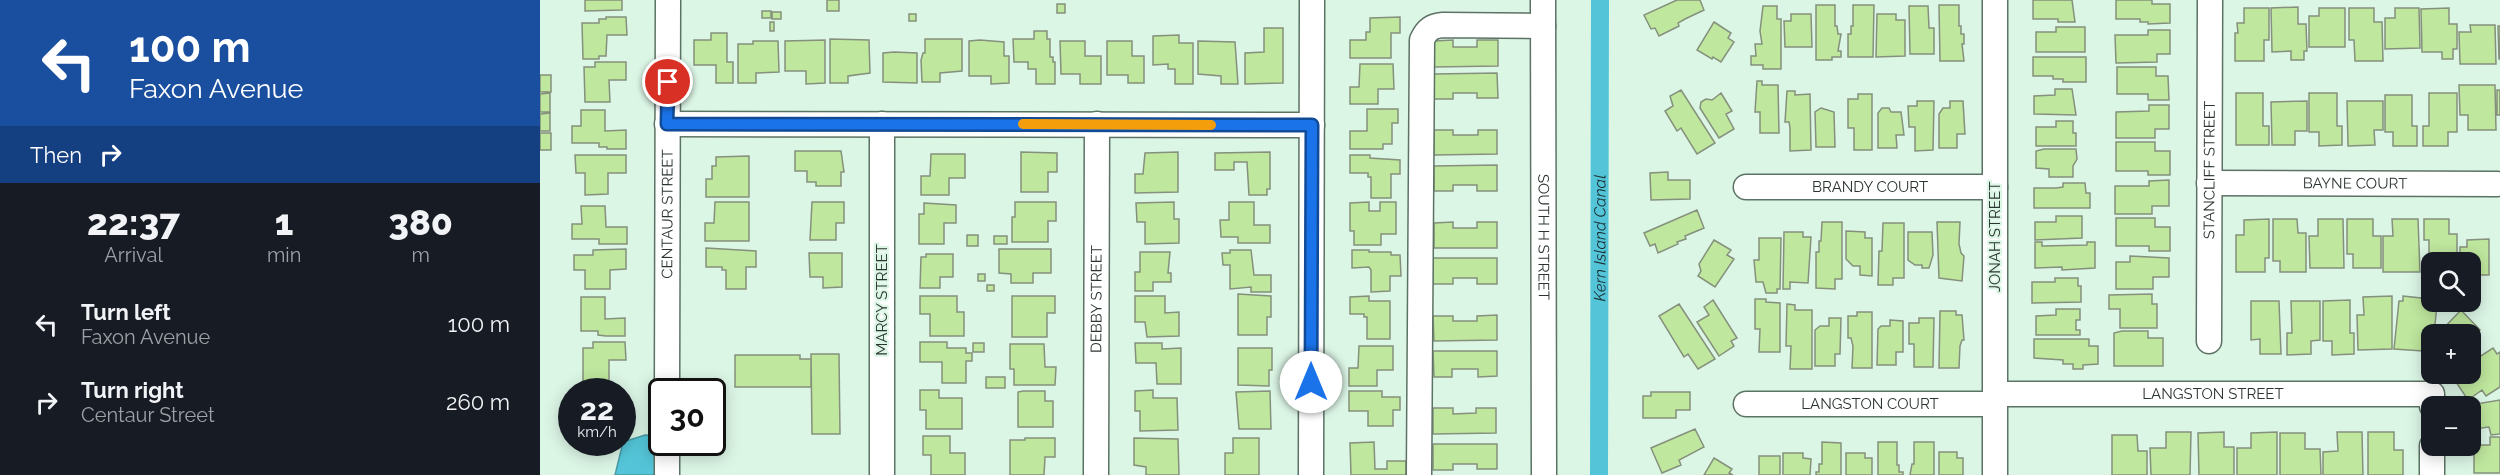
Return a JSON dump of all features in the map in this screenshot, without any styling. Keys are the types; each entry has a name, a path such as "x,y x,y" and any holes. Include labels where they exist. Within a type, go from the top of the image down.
{"street":[{"name":"CENTAUR STREET","path":"667,378 668,0"},
{"path":"1311,475 1312,0"},
{"name":"SOUTH H STREET","path":"1543,0 1544,475"},
{"name":"JONAH STREET","path":"1995,0 1995,475"},
{"name":"STANCLIFF STREET","path":"2209,341 2210,0"},
{"path":"1419,475 1422,40 1432,26 1543,27"},
{"path":"667,124 1312,125"},
{"name":"MARCY STREET","path":"882,124 882,475"},
{"name":"DEBBY STREET","path":"1096,475 1097,124"},
{"name":"BAYNE COURT","path":"2209,183 2498,184"},
{"name":"BRANDY COURT","path":"1746,187 1995,187"},
{"name":"LANGSTON STREET","path":"1995,399 2421,400"},
{"name":"LANGSTON COURT","path":"1746,404 1995,399"},
{"path":"667,456 667,475"},
{"path":"2432,456 2432,475"}],"water":[{"path":"648,435 648,456 660,456 660,475 615,475 620,456 636,456 636,438"}],"building":[{"path":"585,0 622,0 622,10 585,11"},
{"path":"827,0 839,0 839,11 827,11"},
{"path":"1677,0 1700,0 1704,10 1659,36 1655,28 1651,29 1644,15"},
{"path":"2033,0 2072,0 2075,22 2033,19"},
{"path":"2116,0 2152,0 2152,4 2170,4 2170,23 2148,24 2148,22 2140,22 2140,19 2116,19"},
{"path":"1057,4 1065,4 1065,13 1057,13"},
{"path":"1816,5 1835,5 1835,26 1837,26 1838,34 1841,34 1838,51 1841,51 1841,57 1832,57 1832,60 1816,60"},
{"path":"1853,5 1874,5 1873,57 1848,57 1848,34 1851,34 1851,26 1853,26"},
{"path":"1939,5 1959,5 1959,26 1961,26 1961,34 1964,34 1964,44 1962,44 1964,61 1940,61"},
{"path":"1763,6 1777,6 1777,19 1781,19 1781,69 1763,69 1763,65 1751,65 1751,56 1756,56 1755,44 1762,44 1760,31"},
{"path":"1909,6 1928,6 1929,28 1934,28 1934,54 1910,54"},
{"path":"2298,7 2298,24 2306,24 2307,51 2304,51 2304,60 2291,60 2291,51 2272,52 2271,8"},
{"path":"2244,8 2269,8 2269,40 2264,40 2264,61 2235,61 2235,33 2238,33 2237,23 2244,23"},
{"path":"2319,8 2345,8 2345,47 2309,47 2309,16 2319,16"},
{"path":"2349,8 2374,8 2374,22 2382,22 2383,61 2355,61 2354,40 2349,40"},
{"path":"2395,8 2419,8 2420,48 2385,49 2385,18 2395,18"},
{"path":"2449,8 2449,24 2457,24 2457,49 2453,49 2453,59 2442,59 2442,52 2422,52 2421,9"},
{"path":"762,11 771,11 771,18 762,18"},
{"path":"772,12 781,12 781,19 772,19"},
{"path":"909,14 916,14 916,21 909,21"},
{"path":"1791,14 1811,14 1812,47 1785,47 1784,21 1791,21"},
{"path":"1877,14 1896,14 1896,20 1905,20 1905,56 1876,57"},
{"path":"606,17 626,17 627,35 607,35 606,56 599,56 599,59 583,59 582,23 599,23 599,19 606,19"},
{"path":"1400,17 1400,33 1391,33 1391,58 1350,58 1350,40 1366,40 1366,32 1370,32 1370,18"},
{"path":"770,22 774,22 774,31 770,31"},
{"path":"1714,22 1731,33 1728,38 1734,42 1721,62 1697,50"},
{"path":"2470,25 2495,25 2496,64 2460,64 2459,32 2471,32"},
{"path":"2498,26 2500,26 2500,59 2499,59"},
{"path":"2056,27 2085,27 2085,52 2036,52 2036,32 2056,32"},
{"path":"1264,28 1283,28 1283,83 1245,84 1245,53 1264,52"},
{"path":"2148,30 2170,30 2170,54 2157,54 2157,62 2116,63 2115,35 2148,35"},
{"path":"1034,31 1047,31 1047,39 1050,39 1050,57 1053,57 1053,62 1055,62 1055,84 1036,84 1036,69 1028,69 1028,62 1014,62 1013,39 1034,39"},
{"path":"711,33 727,33 727,62 733,62 733,83 716,83 716,65 694,65 694,40 711,40"},
{"path":"1179,35 1179,43 1193,43 1193,84 1175,84 1175,69 1168,69 1168,64 1153,65 1153,36"},
{"path":"830,39 869,40 870,73 848,76 848,83 830,83"},
{"path":"925,39 962,39 962,71 940,73 940,82 922,82 921,60 925,53"},
{"path":"825,40 825,83 806,84 806,71 785,71 785,41"},
{"path":"1453,40 1453,47 1477,47 1477,40 1498,40 1498,66 1434,67 1433,41"},
{"path":"753,41 778,41 779,72 756,73 756,83 738,83 738,44 753,44"},
{"path":"969,41 1004,42 1004,56 1009,56 1009,83 991,84 991,76 969,76"},
{"path":"1060,41 1085,41 1085,56 1101,56 1101,84 1080,84 1080,74 1061,74"},
{"path":"1107,41 1132,41 1132,56 1144,56 1144,83 1128,83 1128,75 1107,75"},
{"path":"1198,41 1235,42 1238,84 1221,84 1221,76 1198,74"},
{"path":"883,53 917,53 917,83 883,82"},
{"path":"2033,57 2086,57 2086,82 2063,82 2063,79 2053,79 2053,76 2033,76"},
{"path":"595,62 626,62 626,80 609,80 610,102 585,102 584,67 595,67"},
{"path":"1360,64 1393,64 1394,89 1378,89 1378,104 1350,104 1350,87 1359,87"},
{"path":"2117,67 2156,67 2156,76 2168,76 2169,100 2148,100 2148,94 2117,94"},
{"path":"1497,73 1498,98 1477,98 1477,93 1453,93 1453,99 1434,99 1434,74"},
{"path":"540,75 551,75 551,92 540,92"},
{"path":"1757,81 1762,81 1762,85 1778,85 1779,133 1760,133 1760,112 1755,112"},
{"path":"2459,85 2495,85 2496,130 2468,130 2468,115 2460,115"},
{"path":"2055,89 2072,89 2076,115 2034,114 2034,96 2055,95"},
{"path":"1681,90 1715,143 1697,154 1681,128 1677,131 1665,111 1673,106 1670,96"},
{"path":"2497,90 2500,90 2500,115 2497,115"},
{"path":"1787,91 1795,91 1795,95 1810,94 1811,150 1790,151 1789,122 1785,122"},
{"path":"550,93 550,112 540,112 540,94"},
{"path":"1721,93 1732,111 1726,114 1734,129 1719,138 1700,108 1701,102 1706,99 1712,100"},
{"path":"2236,93 2263,93 2263,126 2269,126 2269,145 2236,145"},
{"path":"2309,93 2337,93 2337,126 2342,126 2342,145 2319,146 2319,132 2309,132"},
{"path":"2429,93 2457,93 2457,132 2448,132 2448,146 2423,146 2423,126 2429,126"},
{"path":"1858,94 1872,94 1872,150 1854,150 1854,128 1848,128 1848,99 1858,99"},
{"path":"2385,95 2412,95 2412,126 2417,126 2417,146 2393,146 2393,132 2385,132"},
{"path":"1917,101 1934,101 1933,150 1915,151 1915,127 1909,127 1908,106 1917,106"},
{"path":"1950,101 1963,101 1965,134 1957,134 1957,148 1939,148 1939,114 1943,108 1950,108"},
{"path":"2307,101 2307,131 2295,131 2295,145 2272,145 2271,102"},
{"path":"2347,101 2383,101 2383,130 2374,130 2375,145 2348,146"},
{"path":"2149,105 2169,105 2169,129 2155,129 2155,138 2116,138 2116,112 2149,111"},
{"path":"1821,108 1834,112 1835,147 1816,147 1815,112"},
{"path":"1882,108 1889,108 1891,112 1901,112 1904,135 1896,135 1897,148 1878,148 1878,113"},
{"path":"1367,109 1398,109 1398,123 1392,123 1392,144 1383,144 1383,149 1350,149 1350,131 1367,131"},
{"path":"581,110 605,110 605,131 626,130 626,149 607,149 607,147 599,147 599,143 572,143 572,126 581,126"},
{"path":"550,113 550,131 540,131 540,114"},
{"path":"2056,121 2073,121 2076,146 2036,146 2036,127 2056,127"},
{"path":"1434,130 1453,130 1453,135 1478,135 1478,130 1497,130 1497,154 1434,155"},
{"path":"540,133 551,133 551,150 540,150"},
{"path":"2116,142 2155,142 2155,151 2170,151 2170,175 2148,175 2148,171 2116,171"},
{"path":"2076,149 2077,159 2073,166 2073,177 2049,177 2049,169 2036,168 2036,151"},
{"path":"795,151 841,151 844,172 841,172 841,186 816,186 816,182 807,182 807,171 795,171"},
{"path":"1021,152 1057,153 1057,172 1048,172 1048,192 1021,192"},
{"path":"1178,152 1178,192 1135,193 1135,174 1143,174 1145,153"},
{"path":"1270,152 1270,189 1267,189 1267,195 1249,195 1247,162 1234,162 1234,170 1215,170 1215,153"},
{"path":"931,154 965,154 965,178 949,178 949,195 921,195 921,176 930,176"},
{"path":"575,155 626,155 626,173 608,173 608,194 585,195 585,173 576,173"},
{"path":"1350,155 1370,155 1370,158 1400,160 1400,174 1391,174 1391,198 1371,198 1371,177 1368,177 1368,173 1350,173"},
{"path":"749,156 749,197 706,197 706,179 712,179 712,166 716,166 716,157"},
{"path":"1497,165 1497,191 1477,191 1477,185 1453,185 1453,191 1434,191 1434,166"},
{"path":"1668,172 1668,180 1690,180 1690,199 1651,200 1650,173"},
{"path":"2169,180 2169,206 2152,206 2152,214 2115,214 2115,186 2149,186 2149,181"},
{"path":"2063,183 2085,183 2086,193 2090,193 2090,208 2034,208 2034,188 2063,187"},
{"path":"715,202 749,202 749,241 705,241 705,223 714,223"},
{"path":"812,202 844,202 844,223 836,223 836,240 810,240"},
{"path":"1015,202 1056,202 1056,221 1048,221 1048,242 1012,242 1012,217 1015,217"},
{"path":"1174,202 1174,219 1179,219 1179,243 1145,244 1145,222 1137,222 1136,203"},
{"path":"1229,202 1254,202 1254,225 1270,225 1270,243 1238,243 1238,237 1221,237 1220,220 1229,220"},
{"path":"1369,202 1369,211 1380,211 1380,202 1396,202 1396,234 1381,234 1381,245 1354,245 1354,231 1350,231 1350,203"},
{"path":"924,203 956,205 956,223 944,223 944,244 919,244 919,214 924,214"},
{"path":"581,206 605,206 606,227 627,227 627,244 599,244 599,239 572,239 572,224 582,224"},
{"path":"1697,210 1704,228 1685,236 1686,239 1658,253 1655,244 1650,246 1644,233"},
{"path":"2056,216 2082,216 2082,238 2035,240 2035,222 2056,222"},
{"path":"2116,218 2155,218 2155,227 2170,227 2170,251 2149,251 2149,246 2116,246"},
{"path":"2269,219 2269,258 2265,258 2265,272 2236,272 2236,235 2244,235 2244,220"},
{"path":"2273,219 2297,219 2298,233 2306,233 2306,272 2280,272 2280,261 2273,261"},
{"path":"2318,219 2343,219 2344,268 2310,268 2309,236 2318,236"},
{"path":"2347,219 2373,219 2373,236 2381,236 2381,268 2353,268 2353,254 2347,254"},
{"path":"2392,219 2418,219 2420,272 2383,272 2383,236 2393,236"},
{"path":"2424,219 2449,219 2449,234 2457,234 2457,252 2429,252 2429,240 2424,240"},
{"path":"1453,222 1453,228 1477,228 1477,222 1497,222 1497,248 1434,248 1434,223"},
{"path":"1822,222 1842,222 1842,279 1835,279 1835,289 1816,288 1816,252 1819,252"},
{"path":"1937,222 1960,222 1959,244 1964,256 1962,281 1939,278"},
{"path":"1883,223 1904,223 1904,278 1893,278 1893,285 1878,285"},
{"path":"1846,231 1865,232 1865,238 1872,238 1872,276 1860,275 1860,266 1853,266 1846,259"},
{"path":"1784,232 1803,232 1803,237 1811,237 1808,283 1790,282 1790,289 1783,289"},
{"path":"1908,232 1932,232 1933,255 1929,268 1922,268 1922,265 1915,265 1908,260"},
{"path":"967,235 978,235 978,246 967,246"},
{"path":"994,236 1007,236 1007,244 994,244"},
{"path":"1759,238 1781,238 1780,289 1777,289 1777,293 1766,293 1763,282 1756,282 1754,260 1759,260"},
{"path":"2489,239 2489,275 2481,275 2481,252 2460,252 2460,247 2467,247 2467,240"},
{"path":"1714,240 1731,250 1727,255 1734,259 1715,287 1698,276 1701,271 1699,264"},
{"path":"2035,242 2042,242 2042,246 2087,245 2087,242 2095,242 2095,268 2062,270 2062,267 2035,268"},
{"path":"706,248 756,251 756,267 746,267 746,289 726,289 726,270 722,270 722,267 706,267"},
{"path":"626,249 626,269 610,270 610,289 585,289 585,270 574,270 574,255 593,255 593,250"},
{"path":"999,249 1051,249 1051,273 1033,273 1033,283 1011,283 1011,274 999,273"},
{"path":"1230,250 1251,250 1254,275 1271,275 1271,292 1251,292 1251,287 1230,289 1230,265 1223,265 1222,253 1230,253"},
{"path":"1352,250 1391,252 1391,255 1400,255 1401,276 1390,276 1390,291 1371,292 1371,270 1369,267 1352,268"},
{"path":"1140,252 1170,252 1168,273 1171,273 1171,282 1153,282 1153,291 1135,291 1135,272 1140,272"},
{"path":"809,253 842,253 842,287 823,288 823,277 810,277"},
{"path":"926,254 953,254 953,277 940,277 940,288 920,288 921,257 926,257"},
{"path":"2130,256 2169,258 2169,277 2153,277 2153,289 2116,289 2116,262 2130,262"},
{"path":"1433,258 1497,258 1497,284 1477,284 1477,278 1453,278 1453,284 1433,284"},
{"path":"978,274 985,274 985,281 978,281"},
{"path":"2055,278 2078,278 2078,286 2081,286 2081,302 2032,303 2032,282 2055,282"},
{"path":"987,285 994,285 994,291 987,291"},
{"path":"1238,294 1271,296 1271,317 1267,317 1267,335 1238,335"},
{"path":"2152,294 2152,304 2157,304 2157,328 2120,328 2120,309 2109,309 2109,295"},
{"path":"920,296 957,296 957,312 964,312 964,336 930,336 930,314 920,314"},
{"path":"1012,296 1055,296 1055,313 1047,313 1047,337 1012,337"},
{"path":"1135,296 1165,296 1165,313 1179,312 1179,336 1147,337 1145,322 1135,322"},
{"path":"1369,296 1369,301 1390,301 1390,339 1367,339 1367,317 1364,317 1364,314 1350,314 1350,297"},
{"path":"2392,296 2392,349 2358,350 2357,315 2364,315 2363,297"},
{"path":"2403,296 2421,298 2421,312 2436,312 2435,324 2421,324 2421,351 2394,349 2399,301 2403,301"},
{"path":"581,297 605,297 605,319 625,318 625,336 606,336 598,335 598,331 581,331"},
{"path":"1755,299 1780,303 1780,352 1759,352 1760,329 1755,329"},
{"path":"1713,300 1737,338 1731,341 1734,346 1719,356 1697,322 1709,315 1704,307"},
{"path":"2350,300 2350,333 2354,333 2354,354 2332,355 2332,341 2323,341 2323,301"},
{"path":"2251,301 2279,301 2281,354 2260,354 2260,339 2251,340"},
{"path":"2291,301 2320,301 2320,340 2311,341 2311,354 2287,355 2287,333 2292,333"},
{"path":"1679,304 1715,359 1698,369 1688,354 1684,357 1659,316"},
{"path":"1787,304 1795,305 1795,310 1812,310 1812,369 1790,369 1791,346 1786,346"},
{"path":"2056,309 2080,309 2080,320 2076,320 2076,330 2080,330 2080,335 2036,335 2036,316 2056,315"},
{"path":"1940,311 1956,311 1956,315 1962,315 1964,340 1960,346 1959,368 1939,368"},
{"path":"1857,312 1872,312 1872,368 1852,368 1853,346 1851,338 1848,338 1848,316 1857,316"},
{"path":"2459,312 2463,312 2474,324 2448,324"},
{"path":"1497,315 1497,340 1434,341 1433,316 1453,316 1453,321 1477,321 1477,316"},
{"path":"1829,318 1841,318 1840,354 1835,354 1835,366 1815,366 1815,330 1820,326 1829,326"},
{"path":"1919,318 1934,318 1933,367 1914,367 1914,344 1909,344 1909,323 1919,323"},
{"path":"1890,320 1903,321 1903,352 1896,352 1896,365 1877,365 1878,329 1881,326 1890,326"},
{"path":"2148,331 2148,338 2163,338 2163,366 2114,366 2114,333"},
{"path":"2034,339 2089,339 2089,346 2098,346 2098,364 2083,365 2083,369 2073,369 2073,364 2063,364 2063,360 2034,358"},
{"path":"593,342 625,342 626,360 609,360 609,378 583,378 583,348 593,348"},
{"path":"920,342 947,342 947,348 966,348 966,353 972,353 972,361 966,361 966,383 942,383 942,362 920,362"},
{"path":"973,343 984,343 984,352 973,352"},
{"path":"1135,343 1162,343 1162,349 1181,348 1181,384 1157,384 1156,363 1136,363"},
{"path":"1010,344 1044,344 1045,367 1056,367 1055,385 1014,385 1014,369 1010,369"},
{"path":"1359,346 1393,346 1393,370 1377,370 1377,386 1349,386 1349,368 1358,368"},
{"path":"1238,348 1272,348 1269,386 1238,385"},
{"path":"2493,348 2497,354 2500,352 2500,387 2486,396 2482,390 2474,396 2465,396 2457,384 2481,384 2481,356"},
{"path":"1433,351 1497,351 1497,376 1478,377 1478,369 1452,369 1452,377 1434,377"},
{"path":"811,354 839,354 840,434 812,434"},
{"path":"735,355 800,355 800,359 811,359 811,387 735,387"},
{"path":"986,377 1005,377 1005,388 986,388"},
{"path":"920,390 939,390 939,398 962,398 962,429 926,429 926,410 920,410"},
{"path":"1153,390 1153,398 1177,398 1178,430 1140,431 1140,411 1135,411 1135,391"},
{"path":"1045,391 1045,401 1053,401 1053,427 1018,427 1018,392"},
{"path":"1270,391 1271,429 1239,429 1236,392"},
{"path":"1349,391 1382,391 1382,397 1400,397 1400,410 1393,410 1393,426 1368,426 1368,411 1349,411"},
{"path":"1651,392 1690,392 1690,410 1676,410 1676,418 1643,418 1643,396 1651,396"},
{"path":"2500,400 2500,434 2491,435 2489,427 2481,428 2481,403"},
{"path":"1433,408 1453,408 1453,414 1476,413 1476,408 1496,408 1496,433 1433,434"},
{"path":"1695,429 1704,447 1679,460 1681,465 1662,473 1651,448"},
{"path":"2166,432 2191,432 2190,475 2151,475 2150,448 2166,448"},
{"path":"2224,432 2224,447 2234,447 2234,475 2199,475 2198,433"},
{"path":"2277,432 2277,475 2237,475 2237,448 2251,448 2251,433"},
{"path":"2337,432 2362,432 2363,475 2323,475 2323,452 2338,451"},
{"path":"2368,432 2394,432 2394,450 2403,450 2403,475 2368,475"},
{"path":"2280,433 2305,433 2305,449 2320,449 2321,475 2280,475"},
{"path":"2112,435 2137,435 2138,451 2147,451 2147,475 2112,475"},
{"path":"923,436 950,436 950,453 965,453 965,475 931,475 931,455 923,455"},
{"path":"2490,437 2500,437 2500,473 2474,473 2474,456 2481,456 2481,445 2490,445"},
{"path":"1025,438 1055,438 1055,457 1045,457 1044,475 1010,475 1010,440 1025,440"},
{"path":"1134,438 1178,439 1179,475 1146,475 1146,467 1134,465"},
{"path":"1233,438 1259,438 1259,475 1225,475 1225,453 1233,453"},
{"path":"1374,442 1375,469 1387,469 1387,461 1406,461 1406,475 1351,475 1350,443"},
{"path":"1822,442 1841,443 1841,475 1816,475 1816,472 1819,472 1819,464 1822,464"},
{"path":"1878,442 1897,442 1897,465 1899,465 1899,472 1903,472 1903,475 1878,475"},
{"path":"1914,442 1934,442 1934,475 1910,475 1912,464 1914,464"},
{"path":"1433,444 1497,444 1497,469 1477,469 1477,464 1453,464 1453,470 1433,470"},
{"path":"1939,452 1957,452 1957,458 1963,458 1963,475 1939,475"},
{"path":"1783,453 1803,453 1803,458 1811,459 1810,475 1783,475"},
{"path":"1846,453 1865,453 1865,458 1872,458 1872,475 1846,475"},
{"path":"1759,456 1780,456 1780,475 1759,475"},
{"path":"1714,458 1732,469 1729,473 1733,475 1704,475"}],"waterway":[{"name":"Kern Island Canal","path":"1599,475 1600,0"}],"slow traffic":[{"path":"1023,124 1211,125"}],"route":[{"path":"668,82 667,124 1312,125 1311,382"}]}
